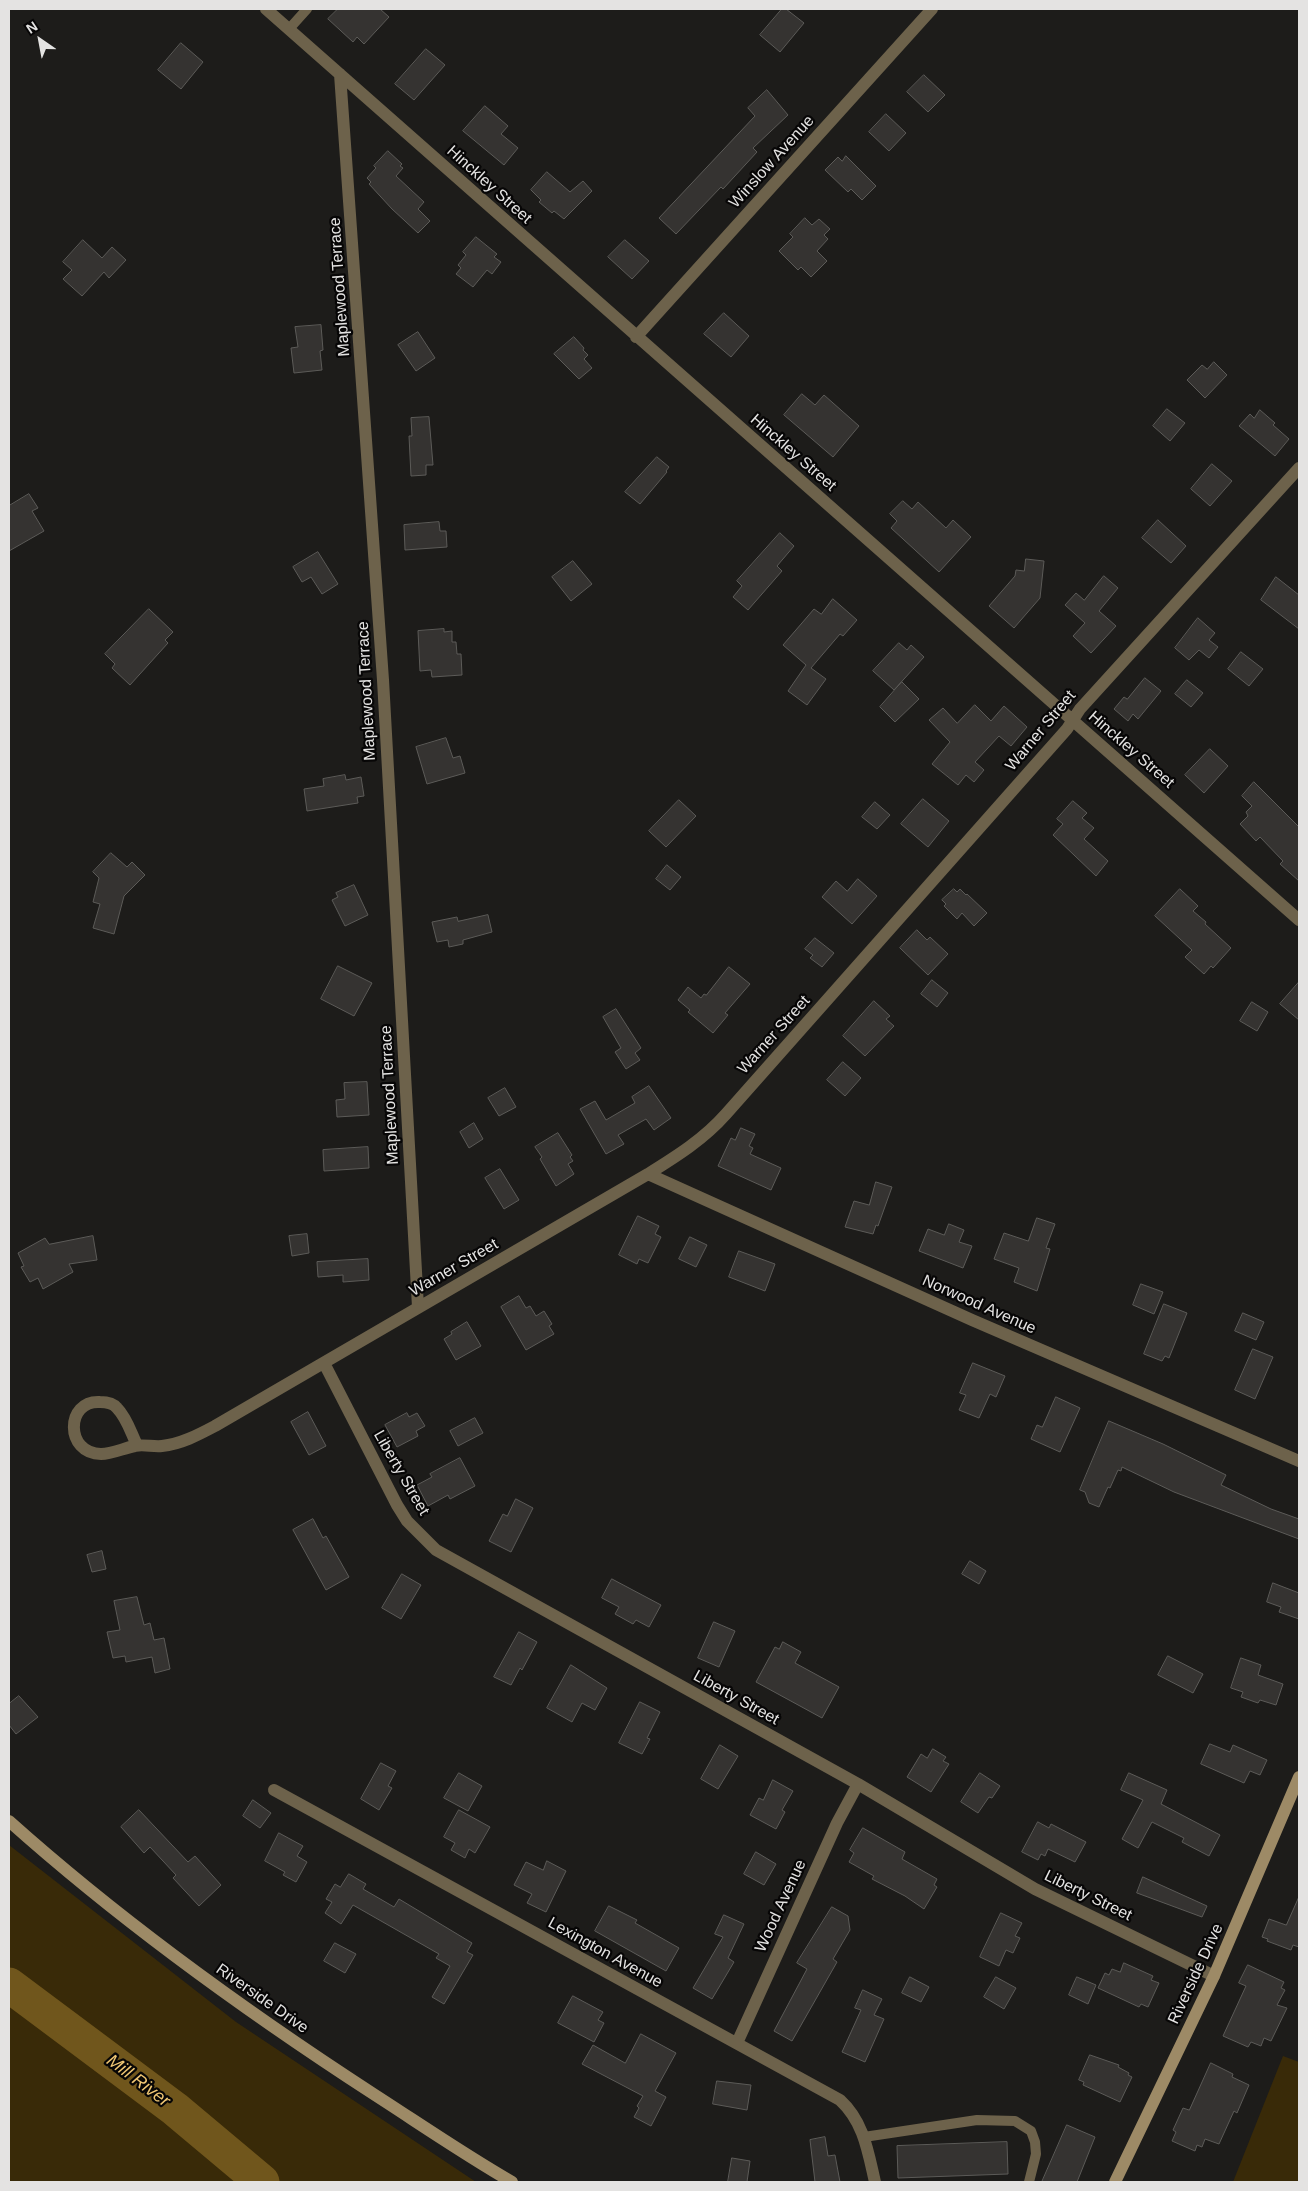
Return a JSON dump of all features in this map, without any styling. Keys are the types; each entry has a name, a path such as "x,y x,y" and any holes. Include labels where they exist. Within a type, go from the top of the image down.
{"street":[{"name":"Hinckley Street","path":"266,9 1299,920"},
{"name":"Winslow Avenue","path":"636,336 932,9"},
{"name":"Maplewood Terrace","path":"340,74 383,680 418,1307"},
{"name":"Warner Street","path":"137,1445 117,1407 107,1402 96,1402 86,1405 74,1419 74,1432 77,1441 85,1450 101,1454 137,1445 160,1446 184,1442 324,1363 688,1149 716,1125 1073,720 1080,709 1299,468"},
{"name":"Norwood Avenue","path":"648,1174 972,1320 1299,1462"},
{"name":"Liberty Street","path":"324,1363 397,1505 407,1521 436,1550 858,1784 1035,1889 1214,1976"},
{"name":"Riverside Drive","path":"1115,2182 1214,1976 1299,1777"},
{"name":"Wood Avenue","path":"737,2043 837,1823 858,1784"},
{"name":"Lexington Avenue","path":"274,1790 840,2100 850,2109 864,2138 875,2182"},
{"name":"Riverside Drive","path":"9,1822 78,1882 226,1995 354,2081 512,2182"}],"lane":[{"path":"289,29 306,9"},
{"path":"864,2138 977,2120 1015,2121 1031,2131 1035,2142 1036,2154 1029,2182"}],"shaded area":[{"path":"9,1845 236,2022 476,2182 9,2182"},
{"path":"1283,2056 1299,2062 1299,2182 1233,2182"}],"building":[{"path":"338,9 380,9 389,17 364,44 357,37 353,42 328,19"},
{"path":"782,9 786,9 804,23 780,52 760,35"},
{"path":"181,43 203,62 181,89 158,70"},
{"path":"426,49 445,65 414,100 395,84"},
{"path":"924,75 945,95 928,112 907,92"},
{"path":"767,90 788,115 753,148 757,152 723,189 721,187 676,234 659,218 755,116 748,108"},
{"path":"485,106 508,126 501,134 518,148 504,165 463,131"},
{"path":"886,114 906,133 889,151 869,132"},
{"path":"388,151 402,164 400,166 403,168 396,176 424,202 418,209 430,221 418,233 369,184 371,182 367,178 376,168 374,166"},
{"path":"846,156 876,186 862,200 851,189 848,192 825,170 838,157 842,161"},
{"path":"547,172 570,192 583,181 592,191 564,219 554,211 552,213 539,202 541,200 531,190"},
{"path":"805,218 812,225 819,219 830,229 824,235 828,239 817,251 827,261 811,277 801,267 798,270 779,251 793,237 790,234"},
{"path":"476,237 497,254 494,257 501,262 492,274 487,270 473,287 456,274 461,268 458,265 466,255 463,252"},
{"path":"83,240 102,258 112,247 126,260 109,278 104,272 82,296 63,279 72,270 63,262"},
{"path":"625,240 649,261 632,279 608,257"},
{"path":"724,313 749,336 731,357 704,334"},
{"path":"321,325 323,350 320,351 322,370 294,373 291,348 298,347 295,327"},
{"path":"418,332 435,358 416,371 398,345"},
{"path":"574,337 584,348 583,350 588,355 584,359 592,368 579,379 554,354"},
{"path":"1214,362 1227,375 1205,398 1187,380 1202,365 1207,369"},
{"path":"802,394 815,405 824,395 859,426 833,457 784,415"},
{"path":"1167,409 1185,423 1170,441 1153,426"},
{"path":"1260,410 1289,439 1275,456 1239,426 1250,414 1254,418"},
{"path":"429,417 433,465 426,465 426,475 411,476 409,436 412,436 411,418"},
{"path":"657,457 669,467 667,472 640,504 625,492"},
{"path":"1212,464 1232,481 1210,506 1191,489"},
{"path":"29,494 38,508 32,511 44,531 9,551 9,506"},
{"path":"903,501 912,509 918,502 946,528 953,520 971,537 939,572 891,528 897,521 890,514"},
{"path":"1158,520 1186,546 1171,563 1142,538"},
{"path":"439,522 440,531 446,531 447,547 405,550 404,525"},
{"path":"780,533 794,546 777,566 782,571 748,610 733,597 742,586 737,581"},
{"path":"318,552 338,584 322,594 311,577 302,582 293,567"},
{"path":"1026,559 1044,561 1040,598 1014,628 989,606 1015,576 1016,570 1024,571"},
{"path":"573,561 592,584 571,601 552,577"},
{"path":"1104,576 1118,588 1099,611 1116,626 1091,653 1073,636 1085,623 1065,605 1076,593 1084,600"},
{"path":"1276,577 1299,595 1299,629 1261,600"},
{"path":"833,599 857,620 843,636 840,634 811,668 826,679 807,705 788,691 806,665 783,645 814,609 821,614"},
{"path":"149,609 173,632 165,640 168,643 130,685 112,668 115,664 105,654"},
{"path":"1198,618 1215,633 1209,640 1218,647 1209,658 1199,650 1189,660 1175,648"},
{"path":"444,629 444,632 452,631 452,642 456,642 457,654 461,654 462,675 432,677 431,670 420,671 418,631"},
{"path":"899,643 907,650 911,645 924,657 894,690 873,671"},
{"path":"1241,652 1263,669 1249,686 1228,669"},
{"path":"1145,678 1161,691 1138,719 1133,714 1128,721 1114,709 1124,697 1127,699"},
{"path":"1187,680 1203,693 1191,707 1175,694"},
{"path":"902,682 919,699 895,722 880,707"},
{"path":"975,705 991,721 1004,706 1027,727 1011,746 999,736 975,762 984,770 974,782 966,775 958,785 932,764 950,742 929,720 943,708 957,723"},
{"path":"446,738 453,758 460,756 465,773 427,784 416,747"},
{"path":"1210,749 1228,766 1204,793 1185,775"},
{"path":"345,775 346,780 361,777 364,796 357,797 358,803 307,811 304,789 324,786 323,779"},
{"path":"1254,782 1299,827 1299,881 1280,864 1283,861 1260,837 1256,841 1240,824 1248,816 1246,812 1252,806 1242,796"},
{"path":"923,799 949,821 928,847 901,824"},
{"path":"679,800 696,816 666,847 649,831"},
{"path":"1073,801 1087,813 1082,818 1094,828 1084,839 1108,861 1096,876 1053,835 1063,824 1057,819"},
{"path":"875,802 890,815 877,829 862,817"},
{"path":"111,853 127,867 132,862 145,875 124,896 114,934 93,928 100,904 93,902 99,878 93,872"},
{"path":"667,865 681,877 670,890 656,879"},
{"path":"858,879 877,896 852,924 822,897 836,881 847,891"},
{"path":"354,885 368,915 345,926 332,900 338,897 336,893"},
{"path":"954,889 957,892 960,889 967,894 987,913 974,926 962,913 957,919 944,906 946,904 942,900"},
{"path":"1180,889 1198,906 1193,911 1231,948 1213,968 1211,966 1204,974 1185,957 1192,950 1155,916"},
{"path":"488,915 492,932 463,940 463,944 449,947 448,940 437,942 432,922 457,917 458,921"},
{"path":"917,930 927,940 930,937 948,954 928,975 900,948"},
{"path":"815,938 834,953 822,967 810,958 813,955 805,949"},
{"path":"338,966 372,983 354,1016 321,999"},
{"path":"729,967 750,984 725,1013 728,1015 713,1033 688,1012 690,1010 678,1000 688,987 701,998 704,994 706,995"},
{"path":"932,980 948,993 937,1007 921,994"},
{"path":"1299,982 1299,1020 1280,1004"},
{"path":"874,1001 890,1016 886,1019 894,1026 865,1056 843,1036"},
{"path":"1252,1002 1268,1012 1257,1031 1240,1021"},
{"path":"616,1009 641,1048 635,1053 640,1060 626,1069 615,1052 621,1048 603,1017"},
{"path":"843,1062 861,1078 845,1096 827,1080"},
{"path":"367,1082 369,1115 337,1117 336,1100 345,1099 344,1083"},
{"path":"649,1086 671,1118 654,1130 646,1119 618,1135 624,1144 606,1154 580,1109 595,1101 606,1120 635,1103 632,1097"},
{"path":"505,1088 516,1107 499,1116 488,1098"},
{"path":"474,1123 483,1139 469,1148 460,1132"},
{"path":"741,1128 755,1134 749,1146 753,1148 750,1154 781,1168 771,1190 718,1166 731,1138 735,1140"},
{"path":"558,1133 572,1155 570,1157 573,1161 568,1164 574,1174 556,1186 535,1147"},
{"path":"368,1147 369,1168 324,1171 323,1150"},
{"path":"500,1169 519,1200 504,1209 485,1178"},
{"path":"876,1182 892,1187 878,1226 876,1225 873,1234 845,1227 854,1201 869,1205"},
{"path":"638,1216 659,1226 655,1234 661,1237 648,1263 639,1259 637,1264 619,1255"},
{"path":"1037,1218 1055,1224 1046,1248 1050,1249 1037,1291 1014,1282 1019,1268 994,1259 1004,1233 1028,1241"},
{"path":"949,1224 964,1230 959,1242 972,1246 963,1268 919,1251 928,1229 944,1235"},
{"path":"307,1234 309,1253 292,1256 289,1236"},
{"path":"93,1236 97,1260 69,1264 73,1272 43,1289 38,1278 30,1282 21,1267 24,1266 18,1253 45,1238 49,1244"},
{"path":"690,1237 707,1245 696,1267 679,1259"},
{"path":"739,1251 775,1264 765,1291 729,1277"},
{"path":"368,1259 369,1280 343,1282 343,1275 318,1277 317,1262"},
{"path":"1141,1284 1163,1292 1154,1314 1133,1305"},
{"path":"519,1296 526,1308 530,1306 536,1316 544,1311 552,1324 549,1326 554,1334 526,1350 501,1307"},
{"path":"1164,1304 1187,1313 1169,1358 1165,1356 1162,1361 1144,1354"},
{"path":"1243,1313 1264,1322 1256,1340 1235,1331"},
{"path":"467,1322 481,1346 456,1360 444,1339"},
{"path":"1253,1349 1273,1357 1255,1399 1235,1390"},
{"path":"973,1363 1005,1376 996,1397 990,1394 979,1418 959,1410 966,1395 960,1393"},
{"path":"1056,1397 1080,1408 1060,1452 1031,1439 1037,1425 1042,1427"},
{"path":"308,1412 326,1446 309,1455 291,1422"},
{"path":"407,1413 409,1417 417,1413 425,1426 416,1431 418,1436 397,1447 385,1425"},
{"path":"475,1418 483,1433 458,1446 450,1431"},
{"path":"1109,1421 1163,1444 1226,1475 1221,1485 1271,1509 1299,1519 1299,1539 1174,1492 1122,1467 1121,1471 1118,1470 1110,1488 1108,1487 1099,1507 1089,1503 1085,1492 1080,1490"},
{"path":"460,1458 475,1486 450,1499 448,1495 428,1506 417,1485 432,1477 430,1474"},
{"path":"516,1499 533,1508 511,1552 489,1541 503,1514 507,1516"},
{"path":"313,1519 323,1538 326,1536 349,1577 326,1590 293,1530"},
{"path":"102,1551 106,1569 92,1572 87,1555"},
{"path":"970,1561 986,1571 979,1584 962,1574"},
{"path":"402,1574 421,1585 401,1619 382,1608"},
{"path":"612,1579 661,1605 649,1627 636,1620 633,1624 615,1614 619,1607 602,1598"},
{"path":"1273,1583 1299,1593 1299,1619 1279,1612 1281,1607 1267,1602"},
{"path":"137,1597 144,1625 150,1623 154,1640 164,1638 170,1669 155,1673 152,1657 126,1662 125,1656 113,1658 107,1632 120,1630 114,1601"},
{"path":"714,1622 735,1631 719,1667 698,1658"},
{"path":"519,1632 537,1642 522,1670 520,1668 511,1685 494,1677"},
{"path":"783,1642 801,1652 795,1663 839,1687 822,1718 756,1682 775,1647 779,1649"},
{"path":"1168,1656 1203,1674 1193,1693 1158,1675"},
{"path":"1241,1658 1261,1665 1258,1675 1283,1684 1276,1705 1260,1700 1258,1703 1241,1697 1243,1692 1231,1688"},
{"path":"571,1665 607,1688 595,1710 582,1703 572,1722 547,1708"},
{"path":"19,1696 38,1717 16,1734 9,1725 9,1704"},
{"path":"640,1702 660,1712 647,1738 650,1739 642,1754 619,1743"},
{"path":"1210,1744 1230,1752 1233,1745 1267,1760 1260,1775 1250,1771 1244,1783 1201,1764"},
{"path":"720,1745 738,1756 718,1789 701,1779"},
{"path":"933,1749 946,1757 943,1761 949,1764 931,1792 907,1777 921,1754 927,1758"},
{"path":"381,1763 396,1771 388,1786 392,1788 379,1810 361,1799"},
{"path":"459,1773 482,1786 468,1811 444,1798"},
{"path":"980,1773 1000,1786 992,1798 989,1797 978,1813 961,1802"},
{"path":"1129,1773 1167,1790 1161,1804 1220,1835 1209,1856 1182,1842 1184,1838 1152,1822 1138,1848 1122,1839 1143,1800 1121,1790"},
{"path":"773,1780 793,1791 782,1810 785,1812 776,1829 750,1815 759,1798 763,1800"},
{"path":"253,1800 271,1813 260,1828 243,1816"},
{"path":"139,1810 188,1862 195,1856 221,1885 199,1906 173,1878 176,1875 150,1847 144,1853 121,1827"},
{"path":"459,1810 490,1827 475,1853 469,1849 465,1858 451,1850 455,1843 444,1837"},
{"path":"1038,1822 1049,1828 1051,1824 1086,1842 1075,1862 1048,1849 1045,1856 1041,1854 1038,1860 1022,1852"},
{"path":"863,1828 905,1852 902,1859 937,1879 934,1885 937,1887 924,1909 905,1896 872,1879 874,1876 849,1862 854,1853 850,1850"},
{"path":"279,1833 303,1846 297,1856 307,1862 296,1882 283,1875 285,1872 265,1861"},
{"path":"756,1852 776,1864 764,1885 744,1874"},
{"path":"547,1861 566,1871 546,1912 527,1903 532,1894 514,1885 526,1862 543,1870"},
{"path":"349,1874 366,1884 363,1889 394,1907 399,1899 472,1943 467,1952 473,1955 444,2004 432,1997 450,1966 436,1958 439,1954 353,1905 341,1924 325,1913 332,1902 326,1899 335,1884 340,1887"},
{"path":"1143,1877 1207,1906 1202,1917 1137,1893"},
{"path":"1299,1897 1299,1947 1293,1945 1291,1950 1267,1941 1268,1939 1262,1937 1269,1919 1286,1925"},
{"path":"609,1906 637,1920 635,1923 679,1948 666,1971 595,1931"},
{"path":"832,1907 848,1916 850,1930 833,1959 837,1962 792,2041 774,2031 807,1969 797,1963"},
{"path":"1001,1913 1022,1923 1015,1936 1020,1938 1013,1953 1006,1950 999,1966 980,1957"},
{"path":"724,1915 744,1924 728,1958 734,1962 712,1999 693,1988 723,1937 715,1934"},
{"path":"335,1943 356,1954 345,1973 324,1961"},
{"path":"1124,1963 1153,1976 1151,1980 1159,1983 1148,2007 1141,2004 1139,2007 1098,1988 1105,1973 1109,1975 1112,1969 1120,1972"},
{"path":"1248,1965 1284,1982 1281,1988 1285,1990 1277,2005 1287,2008 1271,2041 1264,2038 1261,2046 1251,2042 1248,2047 1223,2036 1246,1986 1239,1983"},
{"path":"910,1977 929,1987 921,2002 902,1993"},
{"path":"996,1977 1016,1988 1004,2009 984,1997"},
{"path":"1077,1977 1096,1985 1088,2004 1069,1995"},
{"path":"863,1990 882,1999 874,2015 884,2019 865,2062 842,2052 861,2010 855,2008"},
{"path":"573,1996 603,2012 598,2020 604,2023 594,2042 558,2023"},
{"path":"641,2034 676,2053 655,2091 666,2097 651,2126 634,2117 639,2108 637,2106 643,2096 582,2064 593,2045 625,2063"},
{"path":"1090,2055 1119,2065 1118,2067 1129,2073 1128,2075 1132,2077 1120,2102 1083,2085 1084,2082 1079,2080"},
{"path":"1211,2063 1233,2074 1232,2077 1249,2085 1237,2113 1234,2111 1219,2144 1205,2139 1202,2147 1197,2145 1195,2151 1172,2141 1176,2132 1173,2130 1183,2108 1189,2110"},
{"path":"717,2081 751,2085 747,2110 713,2104"},
{"path":"1067,2125 1095,2137 1077,2182 1042,2182"},
{"path":"825,2137 828,2156 835,2155 840,2182 815,2182 810,2140"},
{"path":"1007,2142 1008,2174 898,2178 897,2146"},
{"path":"732,2158 750,2161 747,2182 728,2182"}],"waterway":[{"name":"Mill River","path":"9,1985 175,2109 262,2182"}]}
